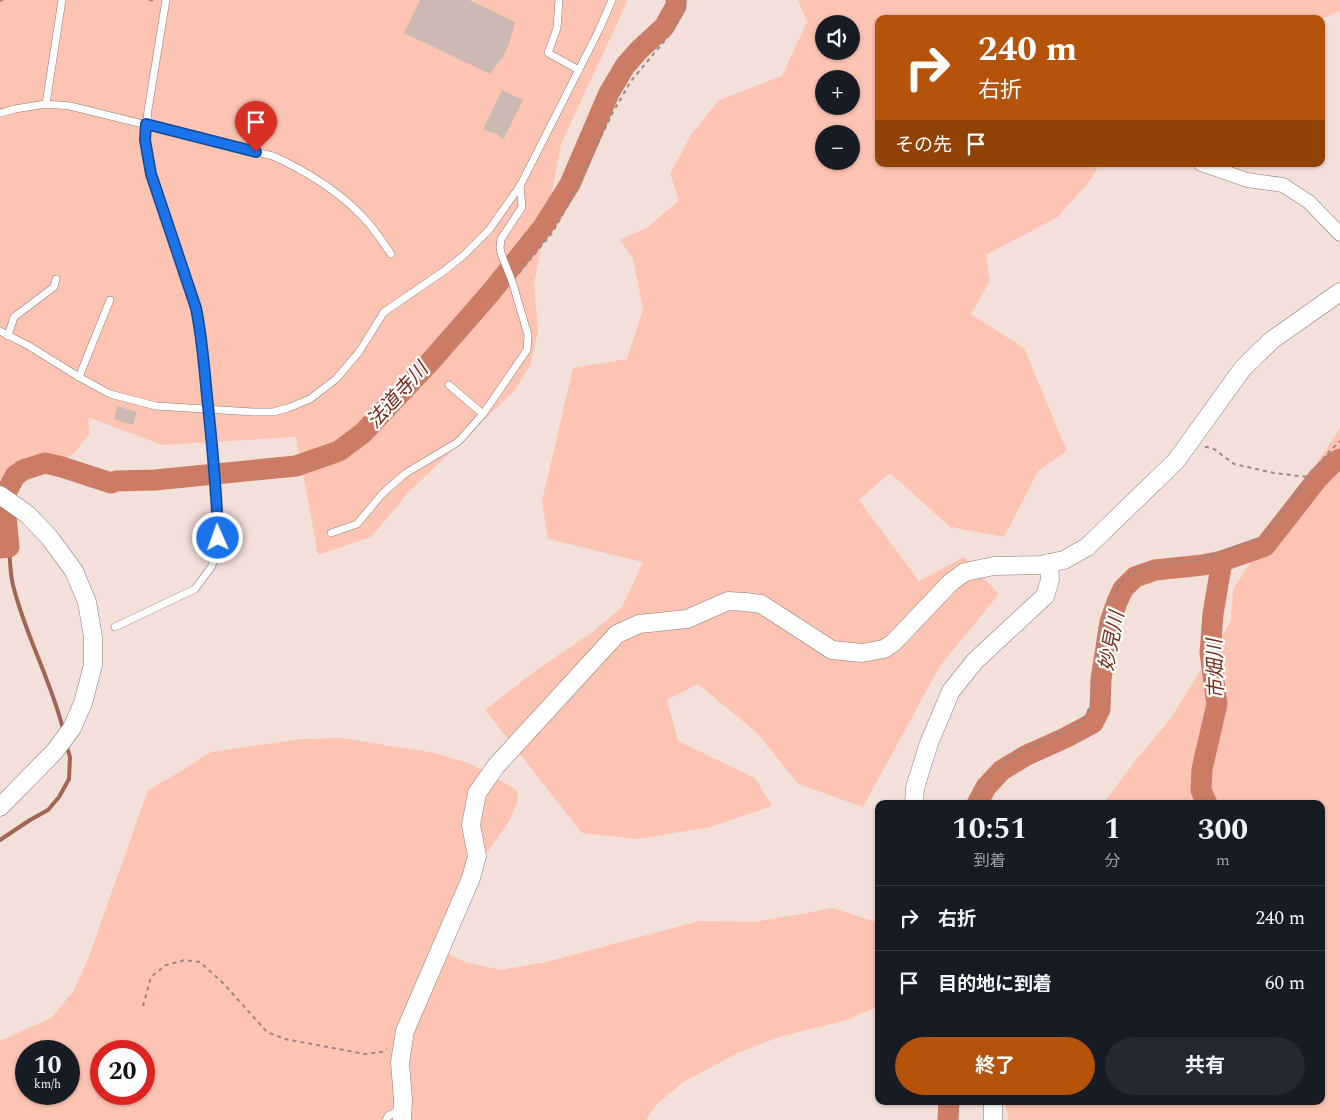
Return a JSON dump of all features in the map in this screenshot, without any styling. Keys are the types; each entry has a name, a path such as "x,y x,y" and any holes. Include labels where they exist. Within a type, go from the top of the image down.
{"street":[{"path":"1210,167 1247,180 1283,185 1309,202 1340,234"},
{"path":"402,1114 403,1100 400,1062 405,1031 471,878 477,856 471,825 477,793 496,766 617,634 640,624 687,619 728,601 761,604 832,650 862,653 884,649 894,643 951,582 965,572 994,566 1040,565 1064,560 1087,547 1176,461 1243,368 1272,340 1340,292"},
{"path":"0,495 26,514 49,537 74,571 87,602 93,637 93,665 83,703 72,728 55,751 0,807"},
{"path":"914,800 915,788 929,743 951,691 974,661 1045,596 1050,580 1049,563"},
{"path":"993,1105 993,1120"}],"lane":[{"path":"46,104 62,0"},
{"path":"115,627 195,589 212,566 218,538 218,506 212,436 200,329 196,308 151,174 145,140 166,0"},
{"path":"559,0 557,28 548,53 580,70"},
{"path":"0,331 110,394 156,406 273,412 310,399 336,379 359,352 384,312 444,271 464,255 489,230 520,186 580,70 612,0"},
{"path":"0,113 15,108 46,104 70,106 273,156 294,166 333,190 363,217 391,254"},
{"path":"331,532 356,524 388,488 406,473 458,442 483,414 527,350 528,336 500,248 501,239 522,207 520,186"},
{"path":"8,336 14,317 54,287 56,279"},
{"path":"79,377 110,300"},
{"path":"449,385 483,414"},
{"path":"386,1120 388,1116 402,1114"}],"path":[{"path":"512,281 552,232 568,207 613,112 626,89 671,33 680,18 686,0"},
{"path":"974,800 990,776 1005,761 1021,751 1076,726 1084,717 1090,706 1097,655 1105,617 1110,601 1126,576 1144,566 1199,559 1258,539 1266,534 1326,455 1340,441"},
{"path":"1200,449 1207,447 1214,449 1234,464 1274,473 1309,477"},
{"path":"143,1006 151,977 166,965 185,960 200,962 223,983 267,1032 285,1039 365,1054 382,1052 403,1040"}],"shaded area":[{"path":"0,0 628,0 561,144 534,284 538,331 530,366 515,390 409,492 371,537 318,555 296,437 162,445 88,417 90,433 75,452 57,465 24,478 0,492"},
{"path":"798,0 1340,0 1340,11 1325,17 1325,15 875,15 875,167 1098,167 1088,183 1058,217 986,255 990,281 971,314 1024,348 1067,451 1038,471 1004,537 950,527 890,473 859,500 919,581 964,557 999,594 940,666 863,807 798,784 757,733 698,684 667,700 678,741 755,778 772,806 710,827 638,839 582,833 485,710 539,668 594,631 622,607 643,562 548,539 542,501 573,368 627,359 643,309 633,258 620,240 648,227 679,200 670,174 691,135 719,100 782,76 807,22"},
{"path":"1340,428 1340,1120 1009,1120 1005,1105 1325,1105 1325,800 1106,800 1171,718 1231,621 1233,589"},
{"path":"342,738 435,753 471,764 517,790 518,801 510,820 476,868 448,954 465,962 500,970 546,962 699,921 753,922 832,908 875,922 875,1008 847,1020 782,1036 738,1053 685,1081 657,1104 646,1120 0,1120 0,1041 51,1018 73,992 88,959 148,790 211,752 302,739"}],"building":[{"path":"420,0 469,0 515,22 503,57 490,74 404,33"},
{"path":"502,90 523,100 503,140 497,134 483,130"},
{"path":"117,406 137,412 133,425 114,419"}],"waterway":[{"name":"法道寺川","path":"0,548 9,547 4,497 15,476 23,470 45,463 111,483 116,481 155,480 296,466 339,451 363,433 430,362 492,291 543,227 570,184 609,93 625,66 664,27 676,6 676,0"},
{"name":"妙見川","path":"979,800 986,787 1002,770 1027,755 1093,723 1100,709 1101,679 1110,622 1123,589 1135,577 1155,570 1222,561 1265,546 1318,478 1340,459"},
{"path":"9,547 12,580 18,604 52,693 63,729"},
{"name":"市畑川","path":"1205,800 1201,790 1202,769 1217,704 1210,653 1213,614 1222,561"},
{"path":"0,840 48,810 59,797 69,779 70,757 66,744"},
{"name":"妙見川","path":"948,1120 949,1105"}],"route":[{"path":"218,538 218,506 212,436 200,329 196,308 151,174 145,140 146,124 256,152"}]}
